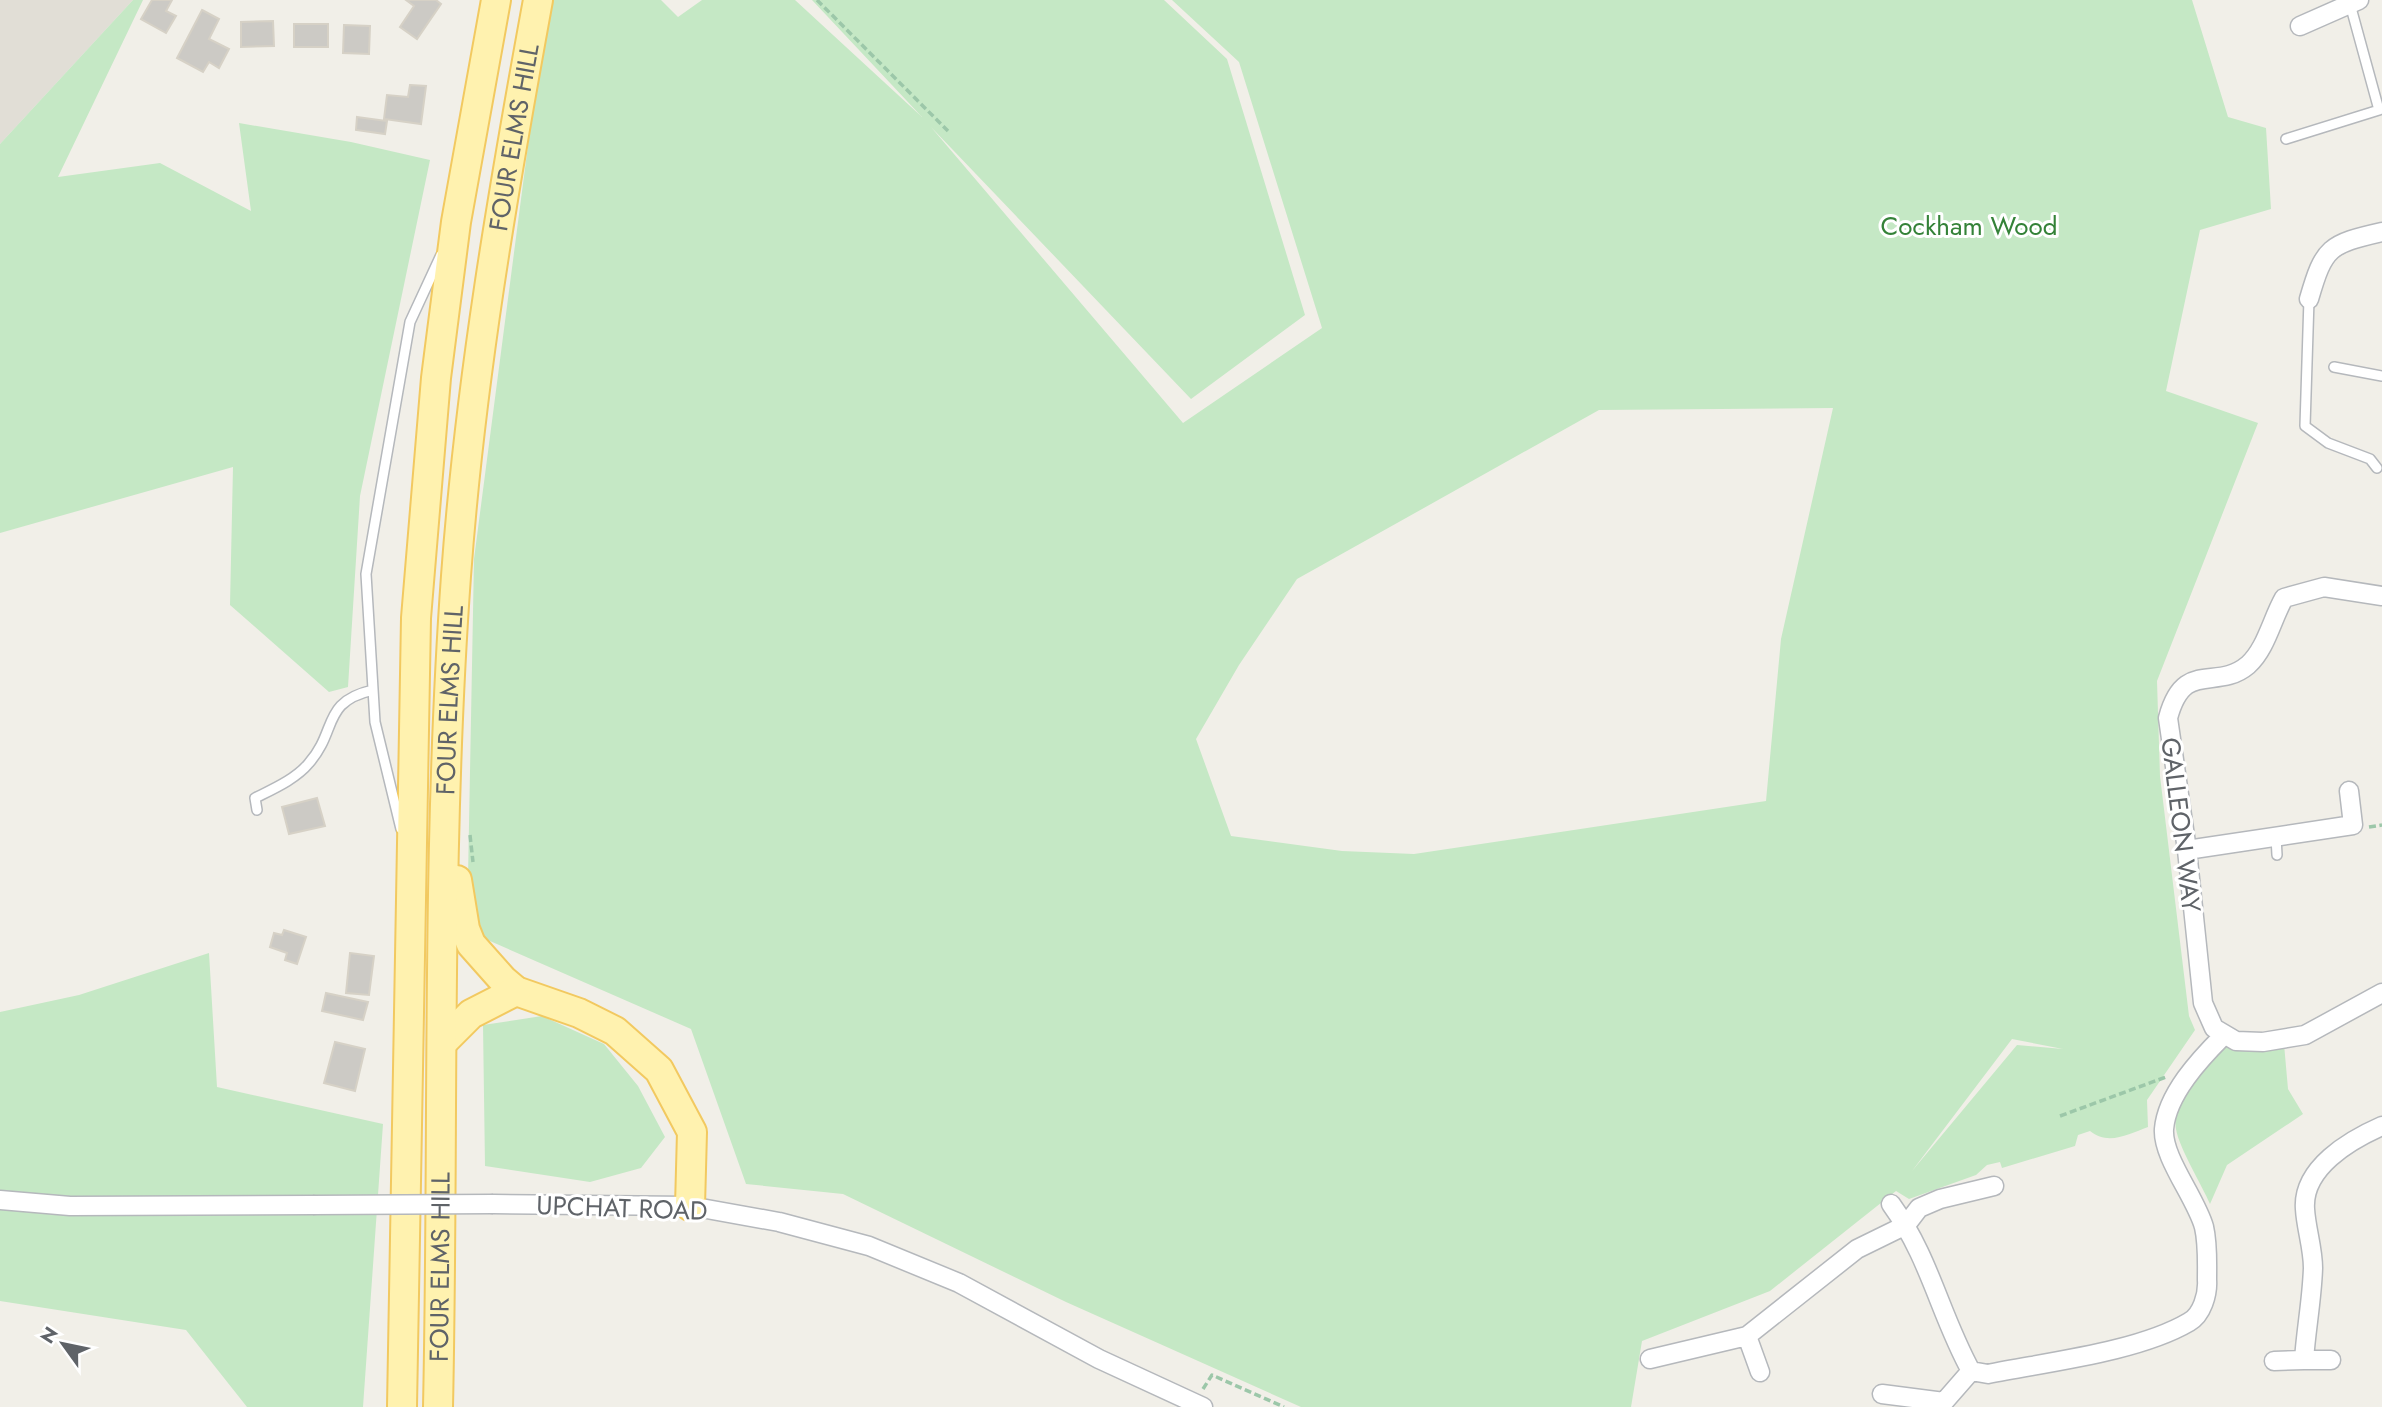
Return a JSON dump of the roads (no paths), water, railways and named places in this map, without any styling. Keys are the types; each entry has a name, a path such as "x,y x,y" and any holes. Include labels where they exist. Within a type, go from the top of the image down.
{"main road":[{"name":"FOUR ELMS HILL","path":"402,1407 416,618 436,378 456,222 496,0"},
{"name":"FOUR ELMS HILL","path":"438,1407 443,1042 458,820 455,589 467,460 500,214 538,0"},
{"path":"458,820 465,929 480,957 516,991 579,1013 615,1031 659,1070 692,1132 690,1206"},
{"path":"443,1042 471,1014 516,991"}],"street":[{"path":"2300,26 2354,2"},
{"path":"2309,299 2319,262 2332,247 2382,232"},
{"name":"GALLEON WAY","path":"2223,1036 2208,1020 2203,1003 2187,850 2168,718 2172,702 2181,688 2198,678 2220,676 2246,666 2261,649 2284,598 2299,591 2324,587 2382,596"},
{"path":"2187,850 2277,846 2353,825 2349,792"},
{"path":"1971,1371 1988,1374 2111,1349 2164,1335 2192,1321 2203,1304 2207,1288 2204,1228 2164,1132 2167,1115 2185,1083 2202,1056 2223,1036 2236,1041 2263,1042 2305,1035 2382,993"},
{"path":"2304,1360 2313,1265 2304,1206 2308,1188 2318,1170 2334,1154 2382,1126"},
{"path":"1650,1359 1747,1336 1857,1249 1906,1225 1919,1208 1994,1186"},
{"name":"UPCHAT ROAD","path":"0,1199 70,1206 690,1206 779,1222 869,1246 959,1283 1099,1359 1199,1405"},
{"path":"1891,1204 1906,1225 1930,1271 1971,1371"},
{"path":"1747,1336 1760,1372"},
{"path":"2274,1361 2331,1360"},
{"path":"1882,1394 1944,1402 1971,1371"}],"lane":[{"path":"2286,139 2379,110 2354,2"},
{"path":"410,865 375,722 366,574 410,322 456,222"},
{"path":"2309,299 2305,426 2328,443 2370,459 2377,468"},
{"path":"2334,367 2382,376"},
{"path":"257,810 255,798 278,787 307,765 323,745 332,716 350,695 373,690"}],"park label":[{"name":"Cockham Wood","path":"1969,226"}]}
